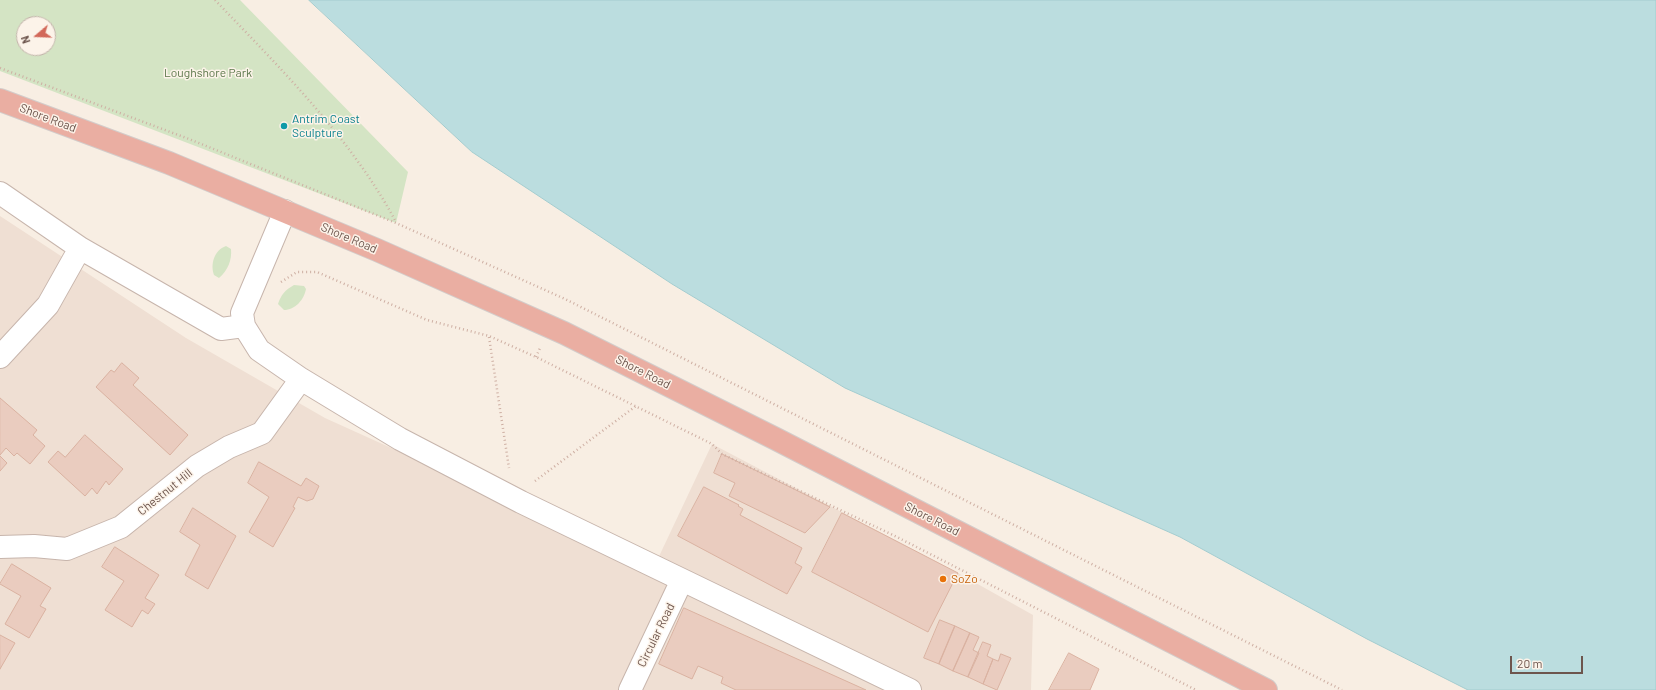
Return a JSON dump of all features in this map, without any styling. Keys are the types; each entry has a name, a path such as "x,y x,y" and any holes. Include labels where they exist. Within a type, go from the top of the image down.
{"highway":[{"name":"Shore Road","path":"0,100 169,163 285,211 564,332 1266,690"}],"street":[{"path":"0,193 80,248 221,329 244,326"},
{"path":"285,211 242,313 244,326 259,350 301,379 420,450 521,502 910,690"},
{"path":"0,357 48,304 80,248"},
{"name":"Chestnut Hill","path":"0,547 34,546 67,549 121,527 197,466 229,447 262,433 301,379"},
{"name":"Circular Road","path":"630,690 682,580"}],"path":[{"path":"215,0 308,97 380,193 396,223"},
{"path":"279,283 297,272 317,272 427,320 489,336 536,357 712,444 722,454 893,536 1196,690"},
{"path":"489,336 509,468"},
{"path":"535,481 636,406"}],"shaded area":[{"path":"0,216 186,338 325,418 654,567 712,444 958,573 1033,615 1031,690 0,690"}],"green space":[{"name":"Loughshore Park","path":"0,0 240,0 408,172 396,223 0,71"},
{"path":"226,246 231,249 231,257 225,272 219,278 214,275 212,267 213,262 218,251"},
{"path":"294,285 304,286 306,289 305,293 298,304 288,310 284,310 278,304 279,301 282,295"}],"water":[{"path":"309,0 1656,0 1656,690 1468,690 1367,639 1180,537 845,388 672,284 472,152"}],"building":[{"path":"122,363 139,378 133,385 188,435 170,455 96,387 111,370 114,372"},
{"path":"0,398 37,430 33,435 45,446 30,464 17,453 14,456 6,448 0,455"},
{"path":"85,435 123,469 109,485 106,481 97,494 92,488 85,496 48,462 58,451 65,457"},
{"path":"722,454 830,507 805,533 729,496 735,483 714,473"},
{"path":"0,456 7,463 0,471"},
{"path":"259,462 301,486 306,478 319,486 313,499 307,501 298,497 293,507 295,508 273,547 249,532 269,497 248,483"},
{"path":"704,487 739,505 738,506 743,509 740,515 802,548 795,563 802,567 787,594 678,536"},
{"path":"193,508 236,536 208,589 185,575 200,545 180,532"},
{"path":"842,513 958,573 928,632 812,572"},
{"path":"115,547 159,575 145,598 155,604 148,614 142,610 132,627 105,610 124,581 102,567"},
{"path":"12,564 51,588 40,606 46,609 29,638 5,624 21,596 0,584"},
{"path":"684,608 866,690 736,690 721,683 723,677 698,666 692,679 659,664"},
{"path":"940,620 955,626 939,664 924,658"},
{"path":"955,626 970,633 953,671 939,664"},
{"path":"970,633 979,637 973,650 979,653 968,677 953,671"},
{"path":"0,635 15,643 0,669"},
{"path":"983,642 991,645 987,656 993,659 983,684 968,677"},
{"path":"1069,653 1099,669 1090,690 1049,690"},
{"path":"1001,654 1011,658 997,690 983,684 993,659 998,661"}],"place":[{"name":"Antrim Coast Sculpture","path":"284,126"},
{"name":"SoZo","path":"943,579"}]}
